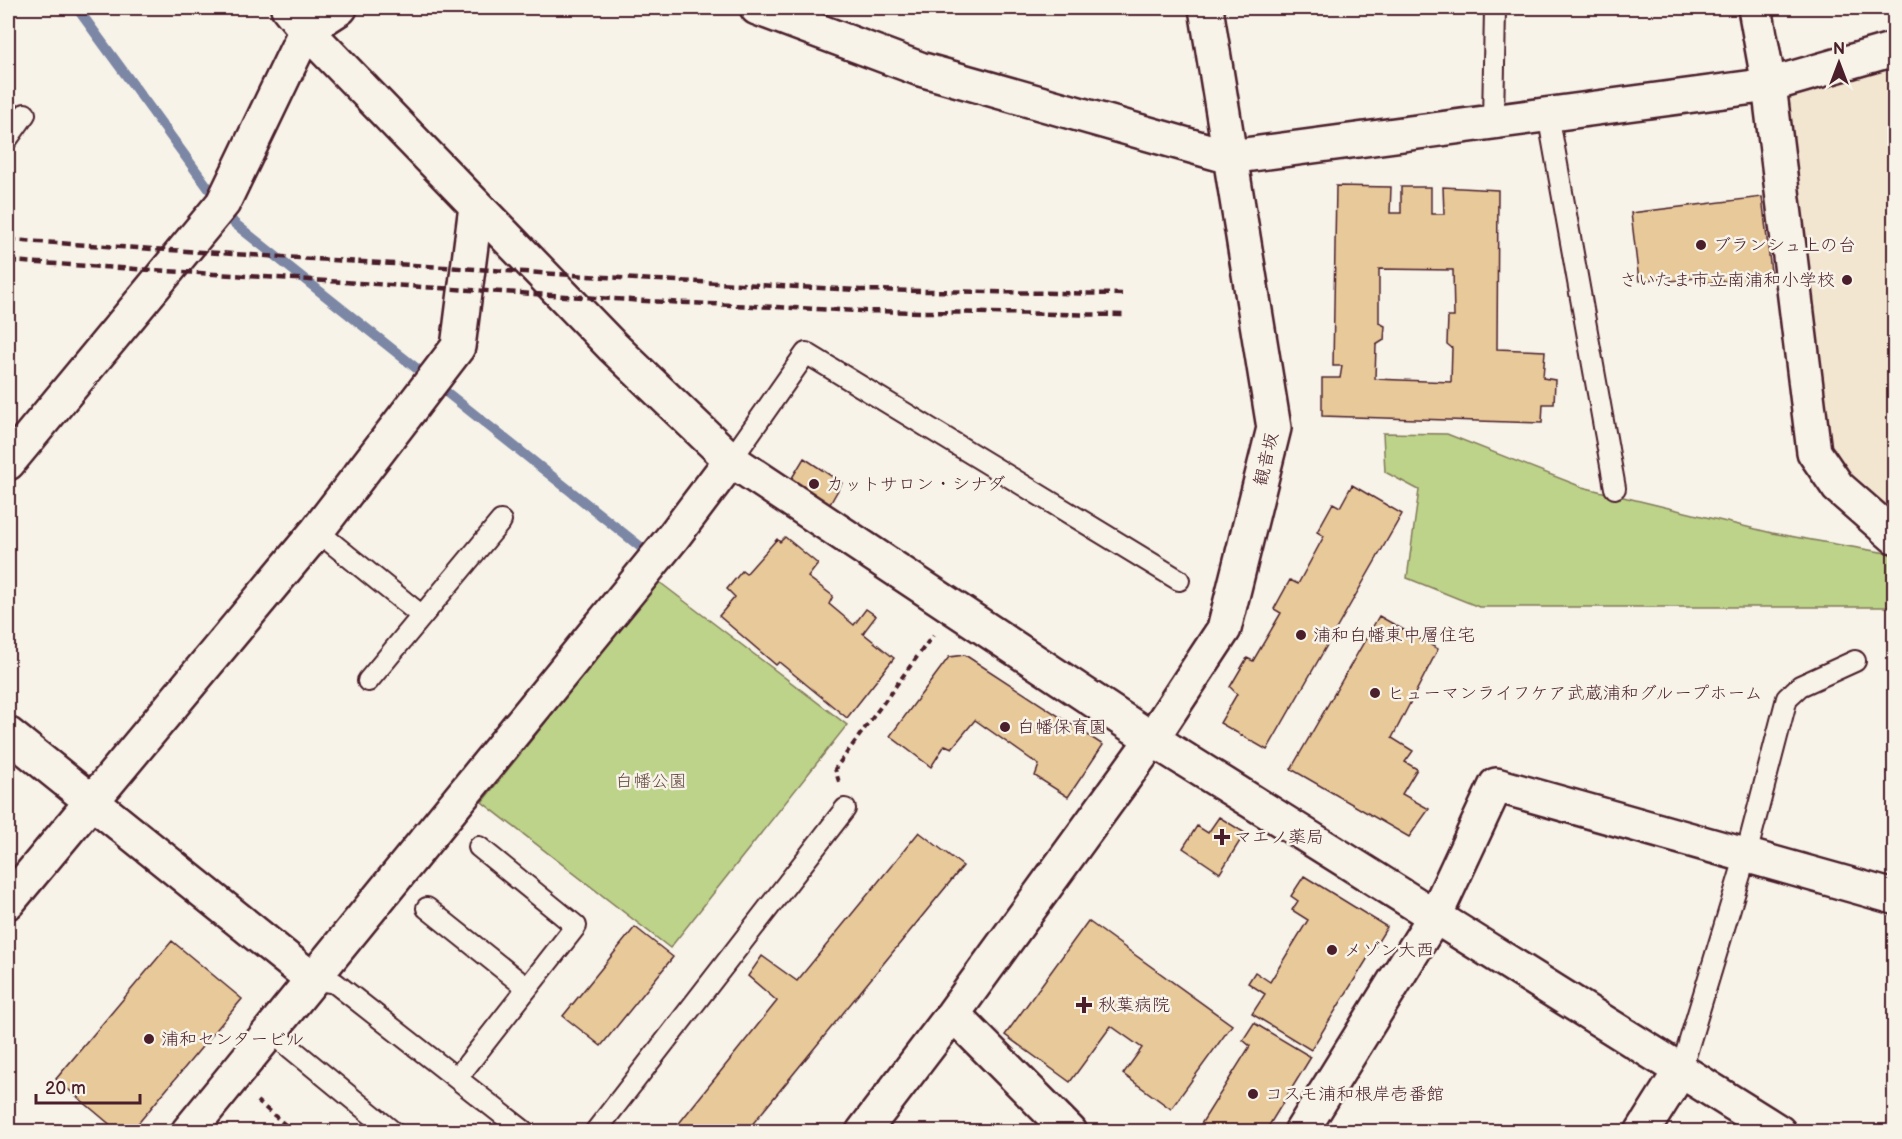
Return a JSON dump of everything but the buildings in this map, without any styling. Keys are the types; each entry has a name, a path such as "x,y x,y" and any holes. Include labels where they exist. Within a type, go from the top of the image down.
{"street":[{"path":"757,8 920,69 1230,157 1769,85 1894,49"},
{"name":"観音坂","path":"863,1131 953,1014 1152,739 1224,628 1274,428 1206,8"},
{"path":"1755,8 1769,85 1814,452 1838,487 1894,536"},
{"path":"8,463 223,204 315,16 476,206 613,346 731,460 1152,739 1779,1131"},
{"path":"8,902 317,531 458,346 476,206"},
{"path":"188,1131 673,537 731,460"},
{"path":"8,734 312,979"},
{"path":"1301,1131 1435,916 1496,785 1894,897"},
{"path":"953,1014 1070,1131"},
{"path":"1642,1131 1681,1070"}],"lane":[{"path":"1493,122 1495,8"},
{"path":"8,138 25,114"},
{"path":"1548,114 1615,488"},
{"path":"731,460 806,353 1179,580"},
{"path":"368,681 501,521"},
{"path":"317,531 422,616"},
{"path":"1681,1070 1746,855 1787,698 1800,686 1855,661"},
{"path":"596,1131 845,808"},
{"path":"457,1078 576,926 480,847"},
{"path":"427,908 527,988"},
{"path":"312,979 335,983 525,1131"},
{"path":"270,1030 393,1131"}],"path":[{"path":"845,808 835,769 938,627"},
{"path":"252,1097 294,1131"}],"shaded area":[{"name":"さいたま市立南浦和小学校","path":"1894,63 1894,536 1814,452 1786,107 1796,89"}],"green space":[{"path":"1383,433 1447,434 1582,487 1772,533 1892,554 1894,607 1479,607 1407,578 1419,490 1385,472"},
{"name":"白幡公園","path":"658,581 847,725 670,948 482,802"}],"waterway":[{"path":"77,8 234,223 642,548"}],"railway":[{"path":"8,240 637,279 860,290 1122,294"},
{"path":"8,261 646,301 860,311 1123,315"}],"place":[{"name":"ブランシュ上の台","path":"1701,245"},
{"name":"さいたま市立南浦和小学校","path":"1847,280"},
{"name":"カットサロン・シナダ","path":"814,484"},
{"name":"浦和白幡東中層住宅","path":"1301,635"},
{"name":"ヒューマンライフケア武蔵浦和グループホーム","path":"1375,693"},
{"name":"白幡保育園","path":"1005,727"},
{"name":"マエノ薬局","path":"1222,837"},
{"name":"メゾン大西","path":"1332,950"},
{"name":"秋葉病院","path":"1084,1005"},
{"name":"浦和センタービル","path":"149,1039"},
{"name":"コスモ浦和根岸壱番館","path":"1253,1094"}]}
